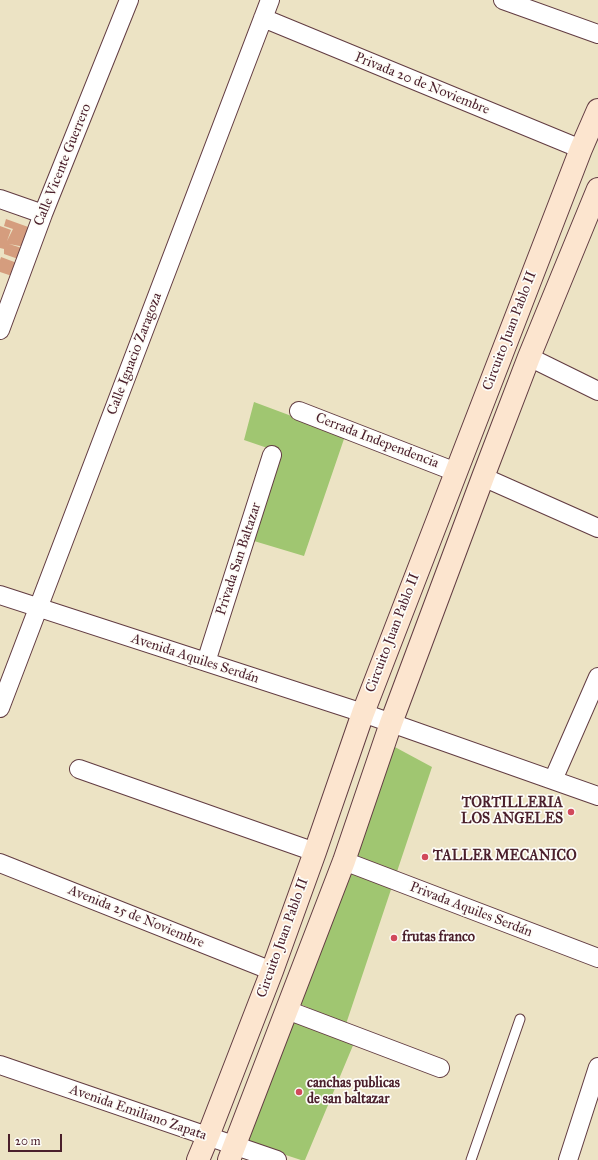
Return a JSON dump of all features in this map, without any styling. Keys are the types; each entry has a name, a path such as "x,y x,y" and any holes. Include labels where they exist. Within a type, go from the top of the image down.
{"main road":[{"name":"Circuito Juan Pablo II","path":"198,1160 272,971 315,852 362,713 581,149 598,110"},
{"name":"Circuito Juan Pablo II","path":"233,1153 344,861 391,724 483,477 529,357 598,189"}],"street":[{"name":"Calle Vicente Guerrero","path":"0,330 4,309 129,0"},
{"name":"Calle Ignacio Zaragoza","path":"0,708 270,0"},
{"path":"503,0 598,34"},
{"name":"Privada 20 de Noviembre","path":"263,18 581,149"},
{"path":"0,199 43,214"},
{"path":"529,357 598,391"},
{"name":"Cerrada Independencia","path":"299,411 456,472"},
{"name":"Privada San Baltazar","path":"206,662 272,455"},
{"path":"483,477 598,528"},
{"name":"Avenida Aquiles Serdán","path":"0,596 362,713 391,724"},
{"path":"553,780 598,677"},
{"path":"391,724 598,796"},
{"path":"79,770 315,852"},
{"name":"Privada Aquiles Serdán","path":"344,861 598,958"},
{"name":"Avenida 25 de Noviembre","path":"0,863 272,971"},
{"path":"288,1010 440,1068"},
{"name":"Avenida Emiliano Zapata","path":"0,1065 208,1136 233,1153 277,1160"},
{"path":"568,1160 598,1067"}],"lane":[{"path":"471,1160 520,1019"}],"green space":[{"path":"254,402 345,436 304,556 254,541 282,453 244,440"},
{"path":"393,746 432,767 346,1024 300,1004"},
{"name":"canchas publicas de san baltazar","path":"291,1019 354,1043 305,1160 246,1142"}],"building":[{"path":"6,219 31,228 25,247 9,244 25,249 21,260 4,254 4,249 0,248 0,226 11,230 7,241 13,229 4,226"},
{"path":"1,257 17,263 12,276 0,272"}],"place":[{"name":"TORTILLERIA LOS ANGELES","path":"571,812"},
{"name":"TALLER MECANICO","path":"425,857"},
{"name":"frutas franco","path":"394,938"},
{"name":"canchas publicas de san baltazar","path":"299,1092"}]}
